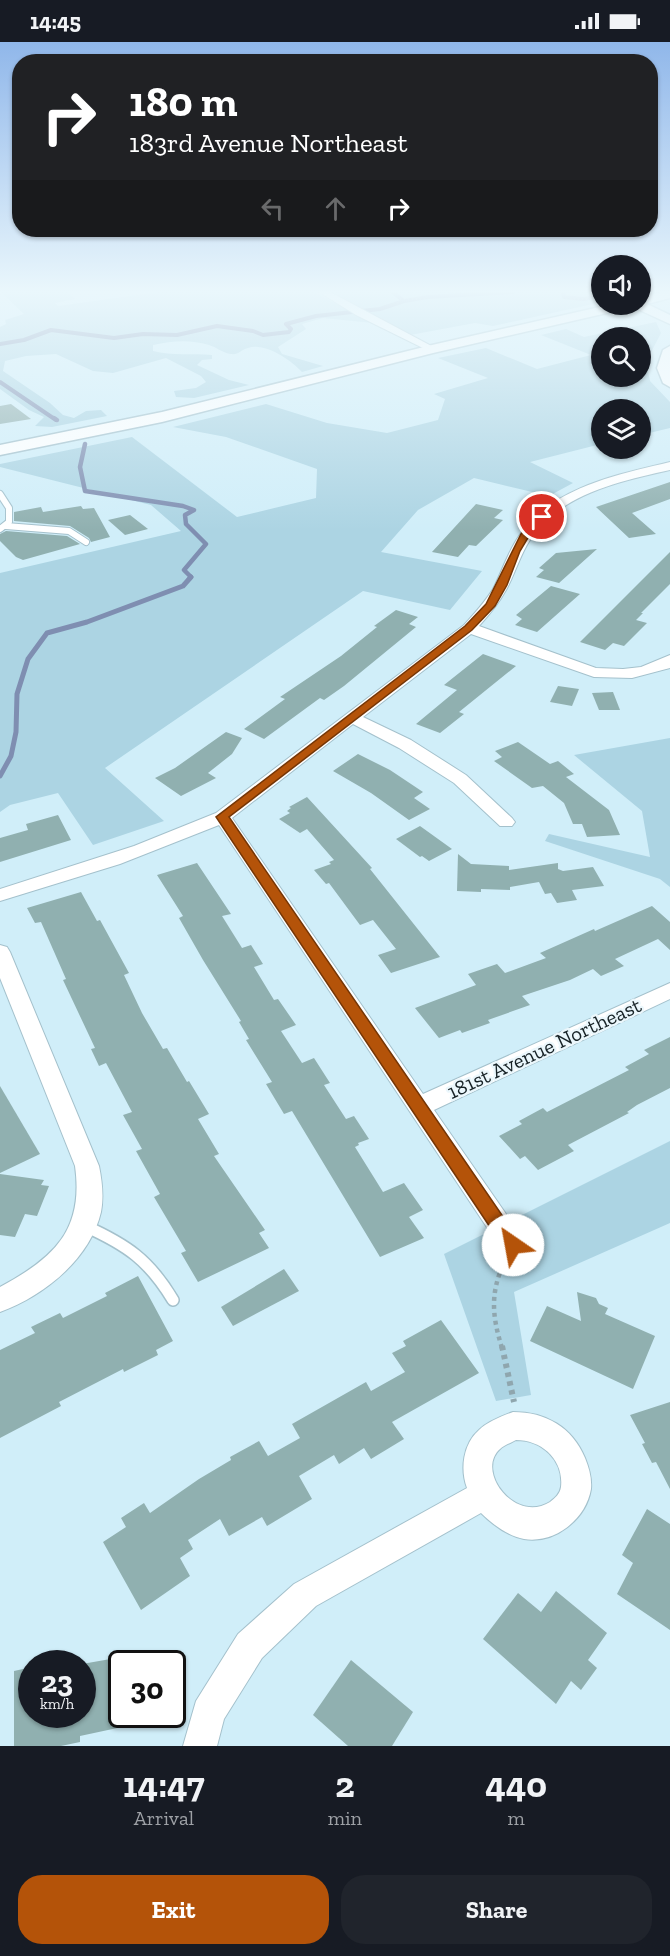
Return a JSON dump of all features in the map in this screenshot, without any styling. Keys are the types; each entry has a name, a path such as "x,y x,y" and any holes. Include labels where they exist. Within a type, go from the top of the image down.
{"main road":[{"path":"0,450 162,417 343,372"}],"street":[{"path":"0,895 136,854 222,817 469,628 490,606 525,534 542,517 558,505 588,490 666,470"},
{"path":"469,628 594,672 615,675 638,674 669,663 670,660"},
{"path":"351,717 405,744 460,779 506,822"},
{"path":"222,817 513,1245"},
{"path":"0,952 87,1166 92,1184 92,1204 80,1233 52,1267 22,1289 0,1300"},
{"name":"181st Avenue Northeast","path":"418,1107 670,990"},
{"path":"519,1426 544,1431 557,1439 568,1451 574,1466 576,1481 574,1496 566,1508 554,1518 540,1522 524,1522 508,1517 494,1508 484,1495 478,1480 477,1465 480,1451 488,1439 500,1430 519,1426"},
{"path":"200,1746 208,1713 250,1646 305,1595 484,1495"}],"lane":[{"path":"0,494 11,510 11,519 3,528"},
{"path":"3,528 69,531 86,542"},
{"path":"80,1233 140,1254 159,1274 174,1300"}],"path":[{"path":"496,1281 493,1298 498,1334 507,1363 519,1426"}],"shaded area":[{"path":"0,372 4,372 50,403 63,415 74,418 86,411 101,410 107,416 52,427 35,426 44,417 29,410 0,389"},
{"path":"192,372 211,372 229,380 249,385 194,398 176,397 174,391 196,388 206,382"},
{"path":"472,372 591,372 591,387 651,387 651,382 670,402 670,428 651,433 651,399 591,399 591,447 530,462 573,483 549,496 474,478 418,510 381,552 482,571 450,610 363,591 105,768 164,821 93,845 58,793 10,805 0,812 0,573 181,531 151,505 0,467 0,464 132,437 237,517 316,498 317,469 226,437 173,427 266,404 327,423 387,433 438,420 445,399 434,394 488,378"},
{"path":"670,738 670,887 660,879 545,841 549,834 650,857 642,811 574,755"},
{"path":"670,1141 670,1223 514,1292 531,1395 496,1401 444,1254"}],"building":[{"path":"11,404 31,419 0,424 0,406"},
{"path":"670,482 670,499 632,513 656,534 629,538 596,507"},
{"path":"476,504 503,510 494,518 503,520 476,546 469,545 458,557 432,552"},
{"path":"81,506 83,509 94,508 110,537 91,542 89,538 70,526 14,521 14,512 41,507 43,512"},
{"path":"130,515 148,529 125,535 108,520"},
{"path":"6,531 67,536 80,544 23,560 16,557 0,541 0,534"},
{"path":"597,549 559,583 536,577 544,570 539,568 556,553"},
{"path":"670,552 670,584 641,613 643,613 636,620 647,623 624,646 613,643 605,650 580,642"},
{"path":"551,586 580,594 537,632 515,625 522,619 516,615"},
{"path":"396,610 418,617 409,624 416,627 344,686 324,700 320,698 264,739 244,729 285,699 280,697 341,656 377,627 374,626"},
{"path":"483,654 516,666 459,712 464,714 440,733 416,724 457,690 444,685"},
{"path":"558,686 579,689 572,706 550,702"},
{"path":"613,692 620,710 599,710 592,693"},
{"path":"226,732 242,738 232,754 208,773 216,778 181,796 155,778 175,768"},
{"path":"518,742 550,764 558,761 574,774 566,777 609,810 620,835 587,837 582,824 573,824 564,803 543,786 532,788 494,761 502,757 495,751"},
{"path":"358,754 390,770 423,792 414,798 430,809 409,820 371,793 333,771"},
{"path":"307,797 372,868 370,869 440,957 391,973 378,955 396,949 373,920 360,925 329,883 326,884 314,870 331,864 329,862 334,860 307,829 300,833 279,819 290,813 287,811 291,808 289,807"},
{"path":"58,815 71,840 0,862 0,838 28,830 26,824"},
{"path":"420,826 452,849 429,861 396,839"},
{"path":"458,854 471,864 509,866 509,870 558,863 558,869 563,871 593,867 604,886 572,890 577,900 557,903 551,893 545,894 539,882 510,887 510,890 457,891"},
{"path":"197,863 231,914 222,916 242,948 251,945 263,964 254,967 274,1000 278,999 296,1025 281,1031 302,1063 314,1058 330,1083 324,1085 346,1119 354,1116 369,1139 358,1143 359,1145 355,1147 383,1192 404,1183 423,1210 409,1217 424,1238 380,1257 292,1111 284,1114 266,1084 272,1082 246,1040 249,1039 239,1022 241,1021 203,960 179,918 183,916 157,875"},
{"path":"81,892 97,921 100,920 129,973 124,975 142,1013 163,1049 167,1048 209,1114 198,1119 219,1154 214,1156 265,1230 259,1233 269,1248 198,1282 181,1253 186,1251 154,1197 160,1194 136,1151 142,1149 123,1115 132,1112 106,1063 99,1066 91,1049 95,1048 63,980 66,979 41,922 35,923 27,908"},
{"path":"652,906 670,922 670,950 658,939 615,959 624,966 601,976 593,969 570,980 522,996 530,1005 488,1020 490,1023 462,1033 460,1030 439,1038 415,1008 476,985 468,974 497,964 505,973 546,958 540,953"},
{"path":"670,1037 670,1088 637,1105 627,1112 629,1113 568,1145 574,1151 538,1170 525,1156 520,1159 499,1136 522,1124 519,1121 543,1108 547,1112 629,1070 625,1067 649,1054 644,1050"},
{"path":"0,1086 40,1154 0,1173"},
{"path":"0,1174 44,1180 41,1185 49,1186 37,1216 25,1214 15,1237 0,1235"},
{"path":"284,1269 299,1291 233,1326 221,1307"},
{"path":"138,1276 173,1341 156,1350 158,1355 124,1372 123,1369 59,1402 61,1406 0,1438 0,1350 35,1333 31,1327 60,1313 63,1318 107,1296 105,1293"},
{"path":"577,1292 596,1298 599,1304 608,1308 605,1314 655,1336 633,1389 530,1341 547,1306 581,1321"},
{"path":"441,1320 479,1373 392,1422 404,1439 371,1459 364,1448 339,1464 334,1455 299,1476 312,1499 267,1526 262,1517 229,1536 220,1519 188,1540 193,1549 180,1558 190,1576 141,1610 103,1542 126,1527 121,1518 144,1503 150,1513 231,1460 230,1457 259,1441 268,1456 300,1438 292,1424 366,1382 371,1391 405,1372 392,1353 406,1346 403,1341"},
{"path":"670,1402 670,1489 656,1462 652,1463 642,1444 645,1443 630,1415"},
{"path":"647,1509 670,1524 670,1630 617,1594 633,1563 622,1555"},
{"path":"556,1591 607,1633 588,1660 597,1668 581,1690 571,1681 556,1704 483,1639 518,1593 541,1612"},
{"path":"108,1659 108,1728 117,1728 80,1736 80,1742 61,1746 14,1746 14,1671 18,1670 18,1728 96,1728 96,1662"},
{"path":"351,1660 413,1712 392,1746 348,1746 313,1715"}],"waterway":[{"path":"0,382 56,420"},
{"path":"85,444 80,467 85,491 183,506 194,510 185,515 186,524 206,544 184,570 191,577"},
{"path":"0,776 11,756 16,732 17,694 28,659 47,633 87,622 183,586 191,577"}],"route":[{"path":"513,1245 222,817 469,628 490,606 525,534 542,517"}]}
